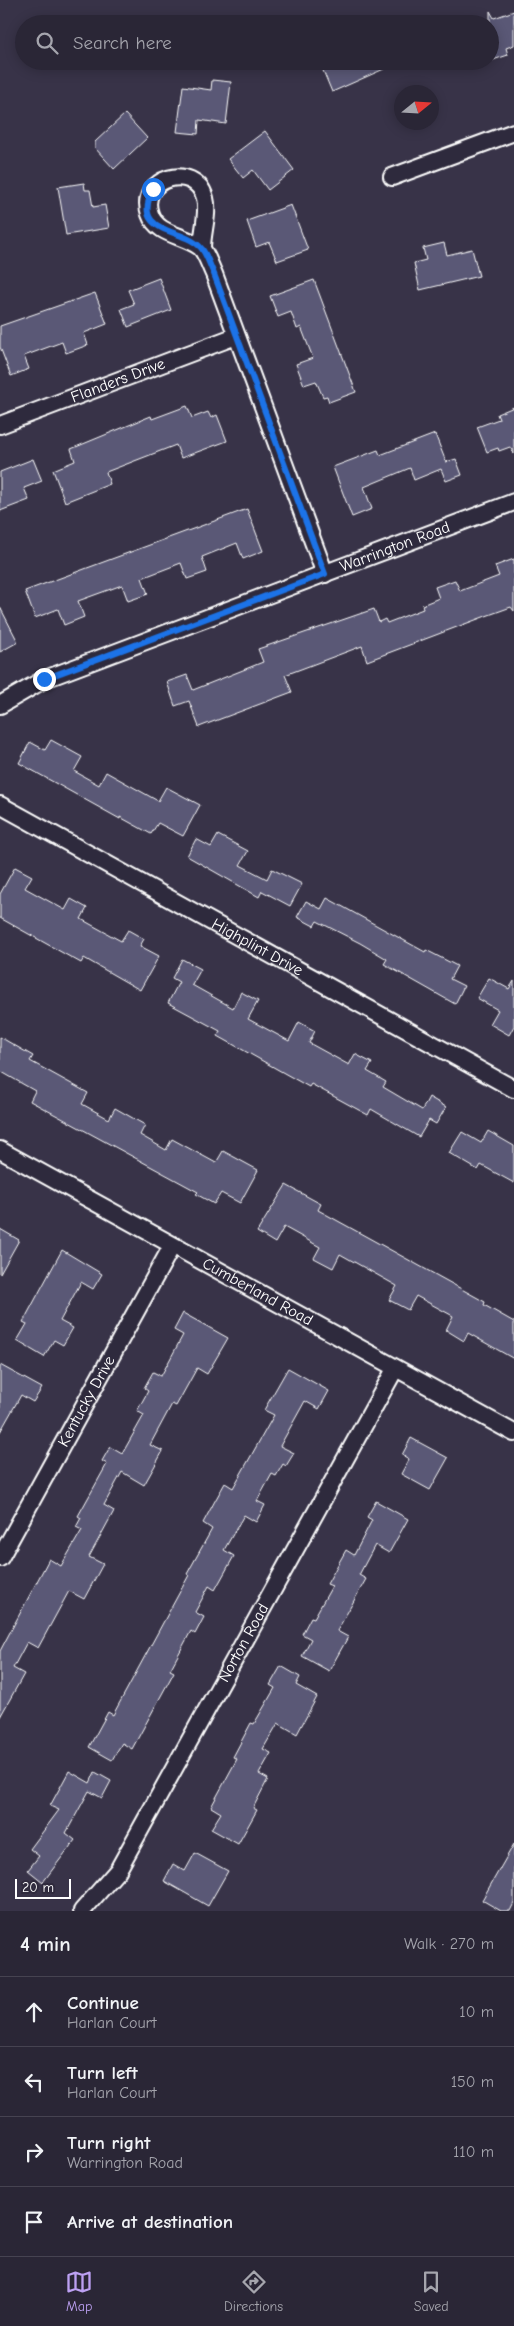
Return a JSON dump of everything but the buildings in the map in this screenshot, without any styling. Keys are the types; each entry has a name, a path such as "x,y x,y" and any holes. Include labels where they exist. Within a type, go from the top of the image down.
{"street":[{"path":"392,177 514,132"},
{"path":"202,248 159,228 149,213 150,196 153,189 166,178 182,177 190,179 202,190 206,209 202,248 214,274 325,574"},
{"name":"Flanders Drive","path":"0,425 236,336"},
{"name":"Warrington Road","path":"0,705 44,679 514,502"},
{"name":"Highplint Drive","path":"0,805 514,1089"},
{"name":"Cumberland Road","path":"0,1150 514,1433"},
{"name":"Kentucky Drive","path":"0,1558 172,1246"},
{"name":"Norton Road","path":"82,1911 118,1870 395,1369"}],"route":[{"path":"44,679 325,574 214,274 202,248 159,228 153,220 149,213 148,204 153,189"}]}
